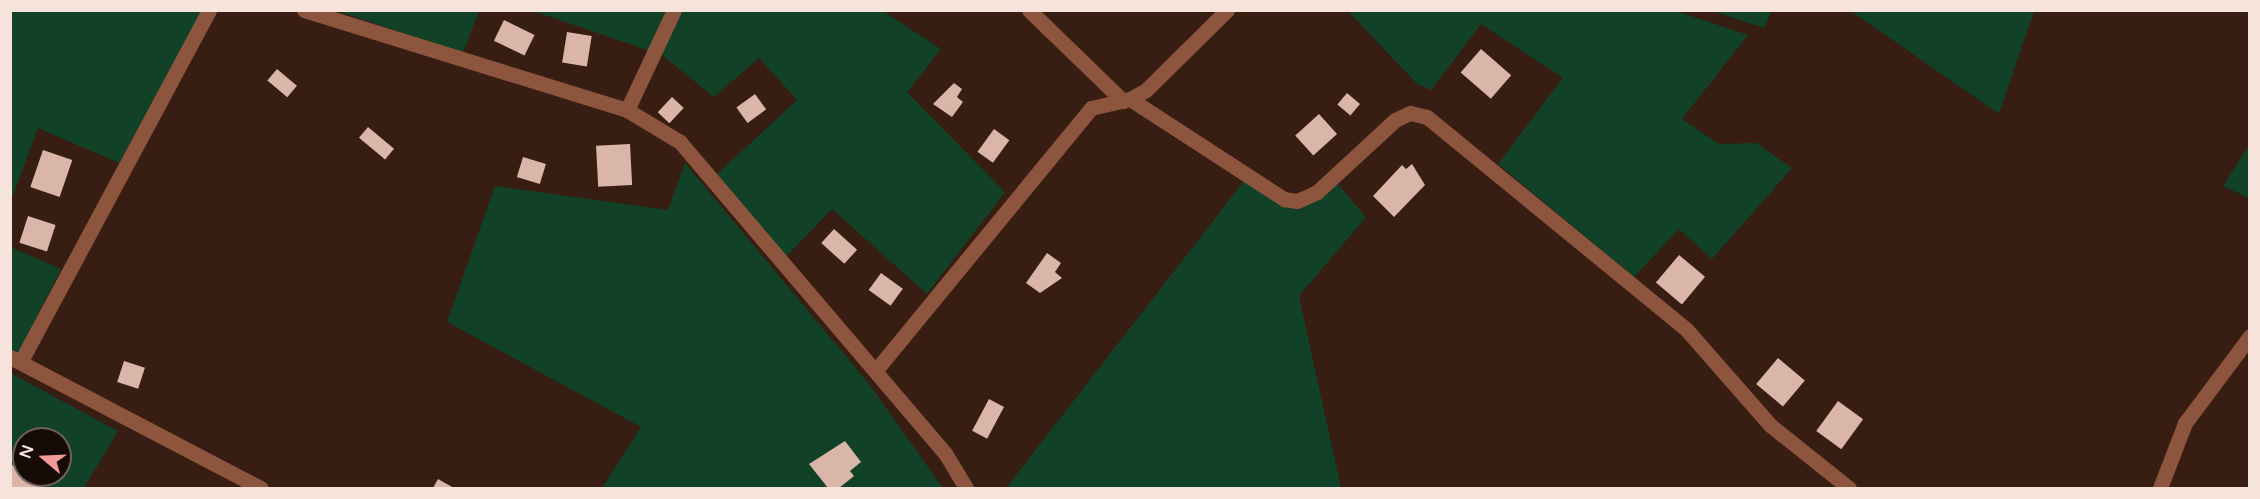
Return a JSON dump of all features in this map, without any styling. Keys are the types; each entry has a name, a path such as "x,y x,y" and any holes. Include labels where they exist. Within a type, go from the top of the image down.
{"street":[{"path":"208,10 16,359 261,489"},
{"path":"304,10 627,110 680,142 876,369 945,453 966,489"},
{"path":"627,110 674,10"},
{"path":"1029,10 1127,100 1284,199 1297,201 1317,192 1395,120 1410,113 1427,117 1686,329 1770,425 1849,489"},
{"path":"876,369 1091,108 1127,100 1146,90 1227,10"},
{"path":"2160,489 2185,423 2250,336"}],"green space":[{"path":"1772,10 1764,28 1712,11"},
{"path":"11,11 202,11 119,163 38,128 11,201"},
{"path":"337,11 479,11 463,53"},
{"path":"533,11 883,11 941,49 907,92 1005,192 927,294 832,209 786,257 716,175 797,100 759,58 714,97 662,55"},
{"path":"1348,11 1676,11 1748,35 1682,119 1719,144 1756,143 1792,168 1712,259 1679,229 1634,277 1498,164 1563,78 1481,24 1431,90 1417,84"},
{"path":"1851,11 2034,11 1999,114"},
{"path":"2249,145 2249,198 2223,186"},
{"path":"685,163 869,384 943,488 602,488 641,427 447,322 495,186 668,210"},
{"path":"1244,181 1299,210 1336,182 1366,217 1299,296 1341,488 1006,488"},
{"path":"10,247 61,269 18,354 11,350"},
{"path":"10,373 118,431 84,488 11,488"}],"building":[{"path":"504,20 535,35 524,56 494,41"},
{"path":"567,32 592,36 587,67 562,63"},
{"path":"1481,49 1511,75 1491,99 1461,72"},
{"path":"277,69 297,86 287,97 267,80"},
{"path":"954,83 962,89 957,97 963,102 952,117 933,104"},
{"path":"1347,93 1360,104 1350,115 1337,104"},
{"path":"755,94 766,109 748,123 736,108"},
{"path":"672,97 684,108 669,123 658,112"},
{"path":"1319,114 1337,134 1313,155 1295,135"},
{"path":"368,127 394,149 385,160 359,138"},
{"path":"994,129 1009,140 993,163 978,152"},
{"path":"630,144 632,185 598,187 596,146"},
{"path":"43,150 72,160 60,197 30,187"},
{"path":"523,157 546,164 540,184 517,177"},
{"path":"1412,164 1425,185 1394,217 1373,196 1402,165 1406,169"},
{"path":"28,216 56,225 47,252 19,243"},
{"path":"834,229 857,250 844,264 821,243"},
{"path":"1047,253 1061,263 1055,272 1062,278 1040,293 1026,283"},
{"path":"1679,255 1705,277 1682,304 1656,283"},
{"path":"881,273 903,289 890,306 869,290"},
{"path":"1778,358 1805,380 1783,407 1756,384"},
{"path":"124,361 145,368 138,389 117,382"},
{"path":"989,399 1004,407 987,439 972,431"},
{"path":"1838,401 1863,419 1841,449 1816,431"},
{"path":"845,441 861,462 850,471 854,476 839,488 828,488 809,464"},
{"path":"10,465 12,465 12,487 42,487 42,488 10,488"},
{"path":"438,479 454,488 433,488"}]}
